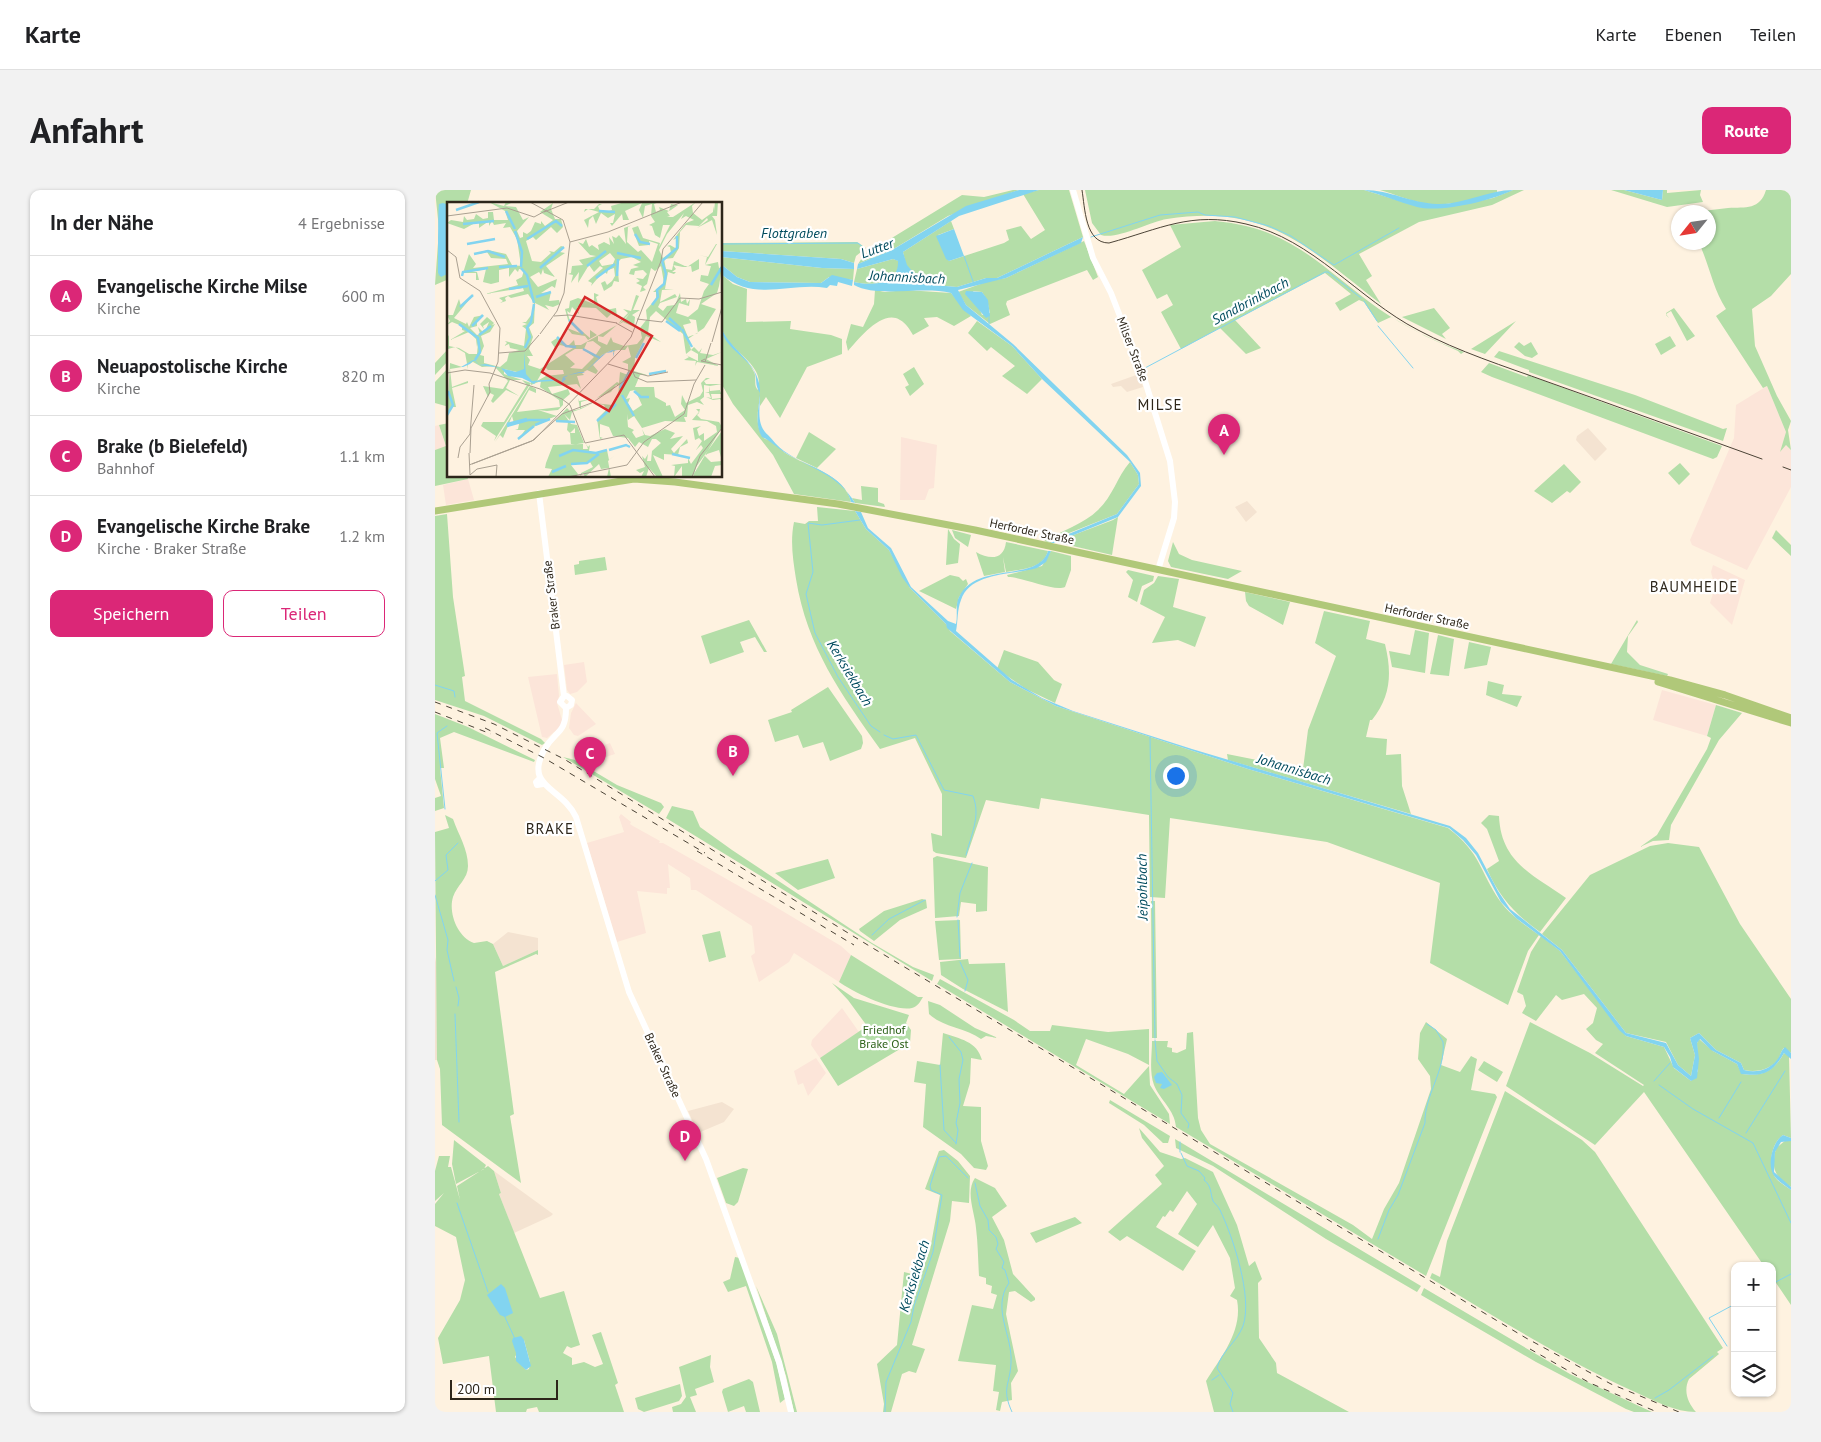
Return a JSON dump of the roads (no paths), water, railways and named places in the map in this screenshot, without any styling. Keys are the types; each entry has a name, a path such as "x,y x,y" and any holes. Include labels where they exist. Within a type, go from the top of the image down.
{"main road":[{"name":"Milser Straße","path":"1073,190 1095,263 1111,292 1147,386 1170,461 1175,502 1174,518 1158,570"},
{"name":"Herforder Straße","path":"435,511 619,480 654,480 863,508 1056,547 1618,669 1703,689 1791,718"},
{"name":"Braker Straße","path":"539,493 564,696 572,700 571,705 566,708 565,725 549,743 538,762 541,782 559,796 576,817 629,992 706,1160 779,1362 791,1412"},
{"name":"Herforder Straße","path":"1618,669 1791,723"}],"water":[{"name":"Johannisbach","path":"1019,190 1039,190 959,216 903,252 907,265 923,284 957,287 986,278 997,278 1083,237 1081,243 1006,278 958,290 966,305 1013,344 1127,455 1140,473 1141,486 1118,517 1054,543 1051,543 1054,540 1117,514 1139,484 1138,475 1130,462 1042,379 1012,346 963,310 951,293 939,291 875,291 854,285 854,282 868,284 883,282 889,279 897,269 898,261 893,259 857,269 858,264 892,250 966,206"},
{"path":"1364,190 1383,192 1427,203 1447,204 1494,192 1513,190 1465,205 1427,208 1410,205"},
{"path":"1624,190 1663,190 1662,200"},
{"path":"439,204 447,204 447,274 441,277 438,273"},
{"path":"954,229 964,256 949,261 946,259 936,236"},
{"path":"723,251 841,259 854,263 854,269 822,268 723,257"},
{"path":"723,266 737,277 750,282 821,283 832,275 853,280 852,286 838,282 837,286 830,285 827,288 799,287 772,290 746,288 723,275"},
{"path":"966,291 982,292 988,300 990,316 986,318 965,294"},
{"path":"723,331 754,371 750,366 723,336"},
{"path":"754,371 759,383 760,393 757,387"},
{"path":"760,393 760,417 763,430 782,449 799,460 762,437 758,427"},
{"path":"799,460 833,478 847,492 823,473"},
{"path":"848,493 855,503 851,502"},
{"path":"855,511 861,512 868,528 891,548 911,587 948,621 956,624 958,600 967,586 979,579 992,575 1032,567 1042,561 1048,551 1051,551 1046,562 1037,568 994,576 973,584 961,600 956,631 1012,680 1042,698 1073,711 1192,749 1450,826 1466,838 1478,853 1510,909 1562,950 1626,1033 1666,1043 1678,1065 1691,1076 1695,1055 1690,1038 1699,1033 1716,1050 1741,1063 1744,1070 1764,1070 1776,1061 1785,1047 1791,1053 1791,1059 1784,1053 1776,1065 1767,1072 1756,1075 1741,1074 1737,1064 1711,1050 1700,1039 1697,1043 1699,1059 1697,1078 1691,1081 1673,1067 1664,1047 1626,1036 1619,1030 1560,951 1516,918 1501,902 1476,855 1449,828 1248,769 1056,706 1010,682 947,628 946,624 910,588 902,577 889,550 866,529"},
{"path":"1162,1072 1172,1085 1164,1089 1160,1088 1162,1084 1156,1083 1154,1077 1157,1073"},
{"path":"1783,1135 1791,1138 1791,1141 1781,1142 1775,1152 1774,1172 1791,1187 1791,1190 1775,1177 1771,1167 1773,1149 1779,1138"},
{"path":"501,1284 505,1288 513,1313 505,1317 500,1315 487,1295"},
{"path":"521,1336 524,1340 531,1366 526,1370 516,1361 516,1353 512,1341 513,1338"}],"waterway":[{"path":"1091,237 1160,215 1198,212 1205,215 1235,217 1269,226 1291,236 1334,265 1399,228"},
{"name":"Flottgraben","path":"723,244 858,243 864,248"},
{"name":"Flottgraben","path":"868,254 872,259"},
{"path":"964,256 974,284"},
{"name":"Sandbrinkbach","path":"1145,368 1325,272 1328,272 1361,298"},
{"path":"439,275 447,273"},
{"name":"Sandbrinkbach","path":"1364,301 1377,321"},
{"path":"989,317 989,324"},
{"name":"Sandbrinkbach","path":"1378,326 1413,368"},
{"name":"Kerksiekbach","path":"860,520 822,525 808,523 813,572 806,594 815,633 838,677 871,726 880,732"},
{"path":"435,685 454,691 455,697"},
{"path":"445,809 437,733 447,726"},
{"name":"Kerksiekbach","path":"884,735 893,739 916,735 944,790 973,796 976,818 966,855"},
{"name":"Jeipohlbach","path":"1150,737 1155,1038"},
{"path":"435,881 448,870 446,855 458,843"},
{"name":"Kerksiekbach","path":"957,917 960,893 972,863"},
{"path":"435,895 448,940 447,950 454,981"},
{"path":"872,935 889,919 925,900"},
{"name":"Kerksiekbach","path":"958,920 960,957"},
{"name":"Kerksiekbach","path":"960,962 968,980 965,991"},
{"path":"456,987 459,998 458,1006"},
{"path":"455,1014 459,1122"},
{"path":"1378,1239 1389,1210 1398,1195 1425,1123 1428,1103 1441,1063 1443,1042 1436,1030 1427,1024"},
{"name":"Kerksiekbach","path":"949,1037 961,1052 963,1060 959,1079 960,1103 956,1123 958,1130 956,1144"},
{"name":"Jeipohlbach","path":"1155,1040 1157,1061 1168,1077 1177,1084 1182,1095 1181,1113 1189,1124 1188,1128"},
{"path":"1654,1081 1670,1063"},
{"path":"940,1065 944,1130 956,1143"},
{"path":"1746,1133 1785,1071"},
{"path":"1719,1118 1741,1082"},
{"path":"1659,1085 1693,1109 1753,1143 1791,1223"},
{"name":"Jeipohlbach","path":"1180,1142 1180,1152"},
{"name":"Jeipohlbach","path":"1181,1153 1187,1166 1199,1171 1210,1187 1213,1201 1220,1210 1236,1251 1244,1284 1245,1314 1243,1326 1222,1357 1217,1368 1233,1393 1230,1404 1233,1412"},
{"name":"Kerksiekbach","path":"885,1412 886,1382 911,1322 914,1306 933,1252 942,1195 931,1190 930,1186 939,1157 946,1156 968,1178"},
{"path":"975,1183 980,1206 988,1220 989,1230 996,1237 998,1244 996,1249 1004,1262 1002,1268 1005,1270 1009,1283 1004,1293 1002,1312 1011,1353 1007,1397 1012,1412"},
{"path":"457,1203 488,1292"},
{"path":"1776,1282 1791,1274"},
{"path":"1727,1346 1709,1318 1731,1306"},
{"path":"504,1315 515,1339"},
{"path":"1655,1398 1669,1390 1713,1356"},
{"path":"1212,1380 1219,1375"}],"tram line":[{"path":"1082,190 1088,223 1095,237 1101,241 1109,243 1160,227 1192,221 1209,220 1246,224 1270,232 1293,243 1335,271 1396,317 1449,345 1762,459"},
{"path":"1783,467 1791,470"}],"railway":[{"path":"435,702 494,724 564,759 871,947 1526,1338 1611,1384 1679,1412"},
{"path":"435,712 491,734"},
{"path":"485,728 544,758 705,853"},
{"path":"697,851 854,945"},
{"path":"1530,1349 1590,1383 1657,1412"}],"place":[{"name":"Evangelische Kirche Milse","path":"1224,455"},
{"name":"Neuapostolische Kirche","path":"733,776"},
{"name":"Brake (b Bielefeld)","path":"590,778"},
{"name":"Evangelische Kirche Brake","path":"685,1161"}],"district":[{"name":"MILSE","path":"1160,404"},
{"name":"BAUMHEIDE","path":"1694,586"},
{"name":"BRAKE","path":"550,828"}],"water label":[{"name":"Lutter","path":"877,248"}],"park label":[{"name":"Friedhof Brake Ost","path":"884,1036"}]}
